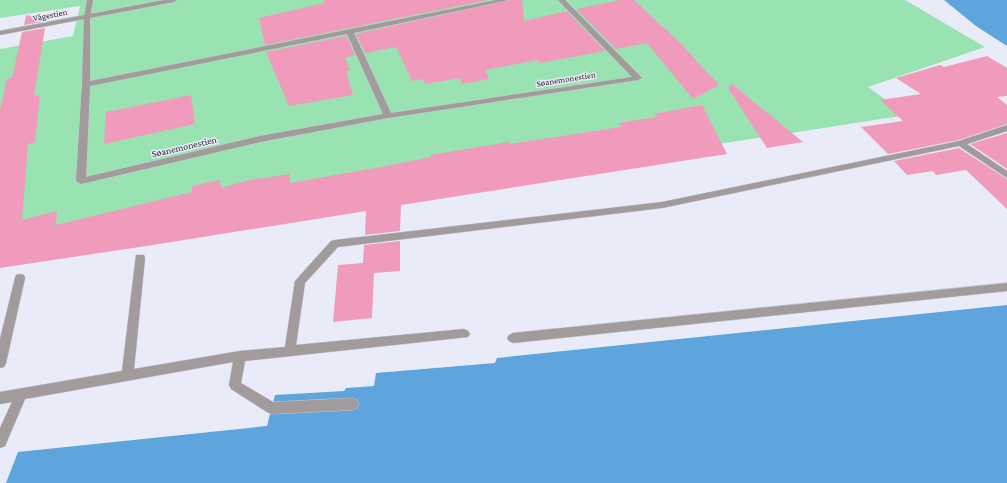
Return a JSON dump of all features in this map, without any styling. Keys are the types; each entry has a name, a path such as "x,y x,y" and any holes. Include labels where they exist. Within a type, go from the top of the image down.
{"street":[{"name":"Søanemonestien","path":"90,0 87,16 86,84 81,181 260,139 388,116 638,78 561,0"},
{"name":"Vågestien","path":"0,33 174,0"},
{"path":"86,84 506,0"},
{"path":"350,32 388,116"},
{"path":"290,350 300,281 335,244 662,205 960,143 1007,128"},
{"path":"960,143 1007,175"},
{"path":"127,376 140,258"},
{"path":"0,363 20,278"},
{"path":"513,338 1007,287"},
{"path":"0,398 240,356 464,334"},
{"path":"240,356 235,385 271,408 353,404"},
{"path":"0,442 21,394"}],"green space":[{"path":"0,0 905,0 985,47 868,87 907,115 0,255 0,49 73,36 80,6 0,18"}],"water":[{"path":"944,0 1007,0 1007,46 976,26"},
{"path":"1007,305 1007,483 6,483 18,452 267,426 275,395 344,391 346,388 374,386 376,373 495,363 497,358"}],"building":[{"path":"324,0 488,0 265,45 259,18 324,3"},
{"path":"510,0 522,0 524,21 567,11 605,51 540,63 538,60 485,70 489,79 462,84 460,78 425,84 423,79 412,81 396,47 365,53 356,34"},
{"path":"620,0 634,0 680,43 719,85 693,99 647,43 616,49 576,9"},
{"path":"26,15 47,19 47,21 24,25"},
{"path":"45,28 34,96 40,95 35,142 28,144 22,220 57,211 56,225 192,192 192,186 220,180 221,188 250,180 290,174 290,183 431,157 430,155 509,142 510,144 621,127 619,123 657,117 654,114 702,105 727,154 401,205 400,231 365,235 366,211 0,268 0,110 7,79 12,78 22,32"},
{"path":"346,36 355,55 345,58 350,70 346,71 353,95 289,106 266,52"},
{"path":"987,56 1007,68 1007,96 997,97 1007,105 1007,124 959,140 888,154 861,127 903,121 880,100 921,94 896,78 940,65 944,67"},
{"path":"732,84 803,142 767,148 728,88"},
{"path":"191,95 195,124 104,144 106,112"},
{"path":"1007,133 1007,169 970,144"},
{"path":"959,148 1007,179 1007,209 966,170 936,175 933,171 907,175 894,161"},
{"path":"400,241 400,271 374,273 372,318 333,322 338,265 363,263 364,245"}]}
